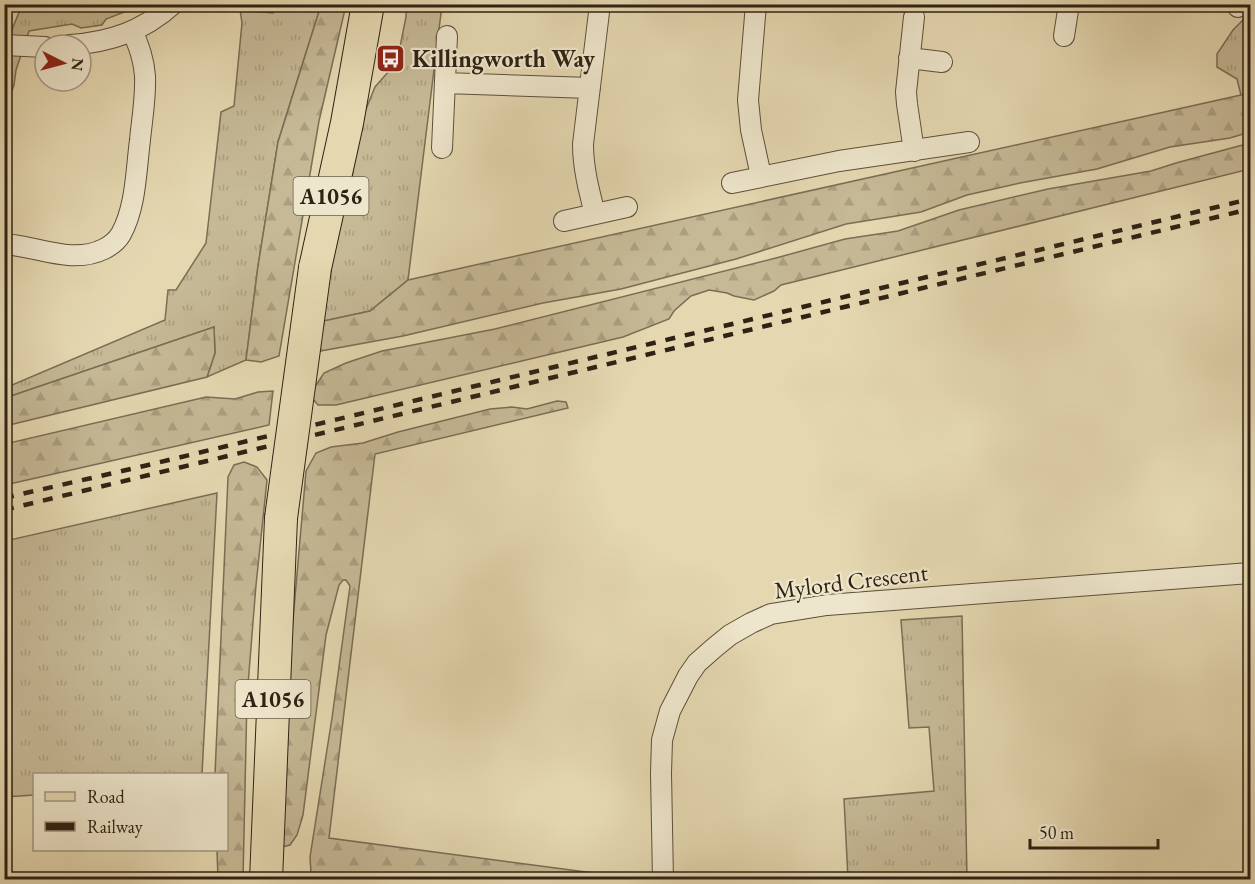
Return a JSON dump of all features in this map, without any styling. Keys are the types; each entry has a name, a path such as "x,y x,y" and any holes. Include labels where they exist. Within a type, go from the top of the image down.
{"main road":[{"name":"A1056","path":"266,879 281,518 315,268 346,123 368,4"},
{"name":"A1056","path":"346,123 382,4"}],"street":[{"path":"93,42 133,32 173,4"},
{"path":"595,214 585,173 583,144 600,4"},
{"path":"756,4 748,100 751,130 761,176"},
{"path":"1064,36 1069,4"},
{"path":"914,17 907,104 914,151"},
{"path":"4,244 19,245 66,256 88,255 104,249 121,235 134,191 144,100 145,76 142,55 133,32"},
{"path":"442,148 447,36"},
{"path":"4,45 33,46"},
{"path":"909,58 942,62"},
{"path":"445,83 590,88"},
{"path":"732,183 839,161 969,142"},
{"path":"564,221 627,207"},
{"name":"Mylord Crescent","path":"663,879 662,740 670,711 688,675 697,663 730,635 751,623 771,614 826,605 1251,573"}],"green space":[{"path":"22,5 151,5 147,8 137,7 106,19 102,25 81,28 72,24 29,31 5,109 5,47"},
{"path":"275,5 321,5 278,142 246,360 207,377 215,353 214,327 5,398 5,388 165,320 168,290 176,290 206,243 221,112 234,106 242,23 240,10 273,13"},
{"path":"321,5 346,5 319,121 279,356 261,362 246,360 278,142"},
{"path":"406,5 442,5 408,280 370,311 319,322 362,119 375,87 397,62 406,17"},
{"path":"1250,13 1250,93 1241,95 1237,79 1217,67 1217,54 1233,30"},
{"path":"1250,93 1250,132 1230,138 1170,147 1097,169 967,195 921,212 846,224 736,259 621,289 543,303 403,336 315,352 319,322 370,311 408,280"},
{"path":"1250,143 1250,169 781,285 774,291 754,300 709,290 691,296 674,311 669,319 623,337 336,405 318,405 313,399 312,391 324,373 382,351 495,329 845,239 898,231 959,210 1048,189 1151,171"},
{"path":"214,327 215,353 207,377 5,426 5,398"},
{"path":"273,391 269,425 5,485 5,444 206,397 235,399 258,392"},
{"path":"557,401 566,402 568,408 375,454 329,838 626,879 587,880 536,876 527,880 335,880 311,873 310,857 350,586 346,580 339,585 326,635 303,815 297,835 290,845 282,847 277,804 306,471 316,453 331,447 363,443 490,409 512,407 527,409"},
{"path":"244,462 257,467 267,480 247,697 243,879 218,879 217,851 228,851 228,773 215,773 228,477 234,465"},
{"path":"217,493 202,773 33,773 33,795 5,797 5,541"},
{"path":"962,616 967,879 848,879 844,799 934,791 929,727 909,728 901,620"}],"railway":[{"path":"4,498 1250,199"},
{"path":"4,510 1250,209"}],"place":[{"name":"Killingworth Way","path":"391,58"}]}
